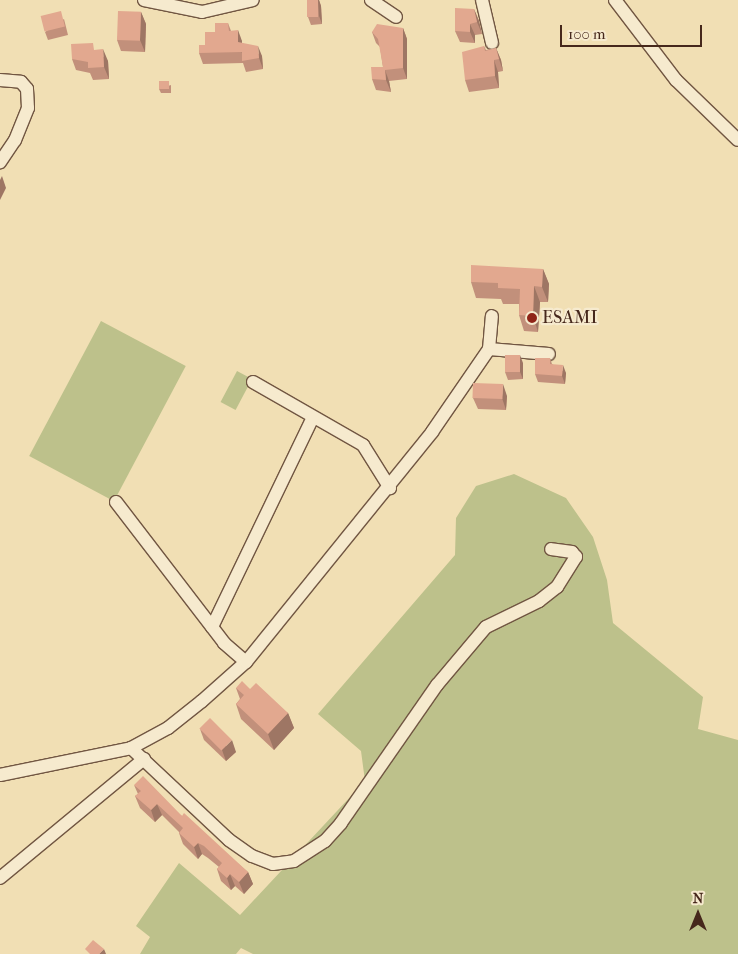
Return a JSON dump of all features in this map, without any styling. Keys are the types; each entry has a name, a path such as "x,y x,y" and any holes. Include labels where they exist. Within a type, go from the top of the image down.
{"street":[{"path":"144,0 202,12 253,0"},
{"path":"371,0 396,18"},
{"path":"482,0 492,43"},
{"path":"615,0 676,80 738,140"},
{"path":"0,80 21,82 27,88 28,108 15,140 0,162"},
{"path":"0,775 131,748 168,728 202,702 246,662 390,488 489,348 492,316"},
{"path":"489,348 549,354"},
{"path":"253,382 363,445 390,488"},
{"path":"212,627 313,417"},
{"path":"116,502 212,627 246,662"},
{"path":"131,748 223,835 252,856 273,864 294,861 325,841 342,823 437,685 486,626 540,601 558,587 576,557 572,552 551,549"},
{"path":"0,878 144,759"}],"green space":[{"path":"101,321 186,366 114,501 29,456"},
{"path":"237,371 252,379 236,410 221,402"},
{"path":"514,474 566,498 593,537 607,580 613,623 703,697 698,729 738,740 738,954 253,954 241,948 236,954 140,954 150,937 136,926 179,863 240,915 365,781 361,751 318,714 455,555 456,518 476,486"}],"building":[{"path":"307,0 318,0 318,17 307,17"},
{"path":"455,8 474,9 477,22 470,24 470,32 455,31"},
{"path":"61,11 65,27 44,32 41,16"},
{"path":"118,11 141,12 140,41 117,40"},
{"path":"215,23 228,23 229,31 238,30 238,42 258,46 259,58 242,61 242,52 199,53 199,45 205,45 205,32 215,32"},
{"path":"377,24 403,28 403,68 385,70 386,80 372,79 371,67 383,67 378,39 372,32"},
{"path":"93,43 94,50 103,49 104,67 88,68 88,62 72,59 71,44"},
{"path":"484,46 485,51 496,48 499,59 494,60 495,76 465,80 462,52"},
{"path":"159,81 169,81 169,89 159,89"},
{"path":"471,265 543,269 542,287 534,286 533,316 519,315 520,289 498,288 498,283 471,282"},
{"path":"505,355 520,355 520,372 505,372"},
{"path":"535,358 550,358 550,364 563,365 562,376 535,374"},
{"path":"473,383 503,384 502,399 472,398"},
{"path":"242,681 250,689 256,683 288,713 268,734 236,704 244,695 236,688"},
{"path":"210,718 232,740 221,751 199,729"},
{"path":"143,776 182,816 184,813 248,872 239,882 230,874 227,878 217,869 222,863 204,846 198,843 194,847 179,833 183,828 157,804 151,810 135,796 141,791 134,785"},
{"path":"93,940 104,949 99,954 90,954 85,949"}],"place":[{"name":"ESAMI","path":"532,318"}]}
